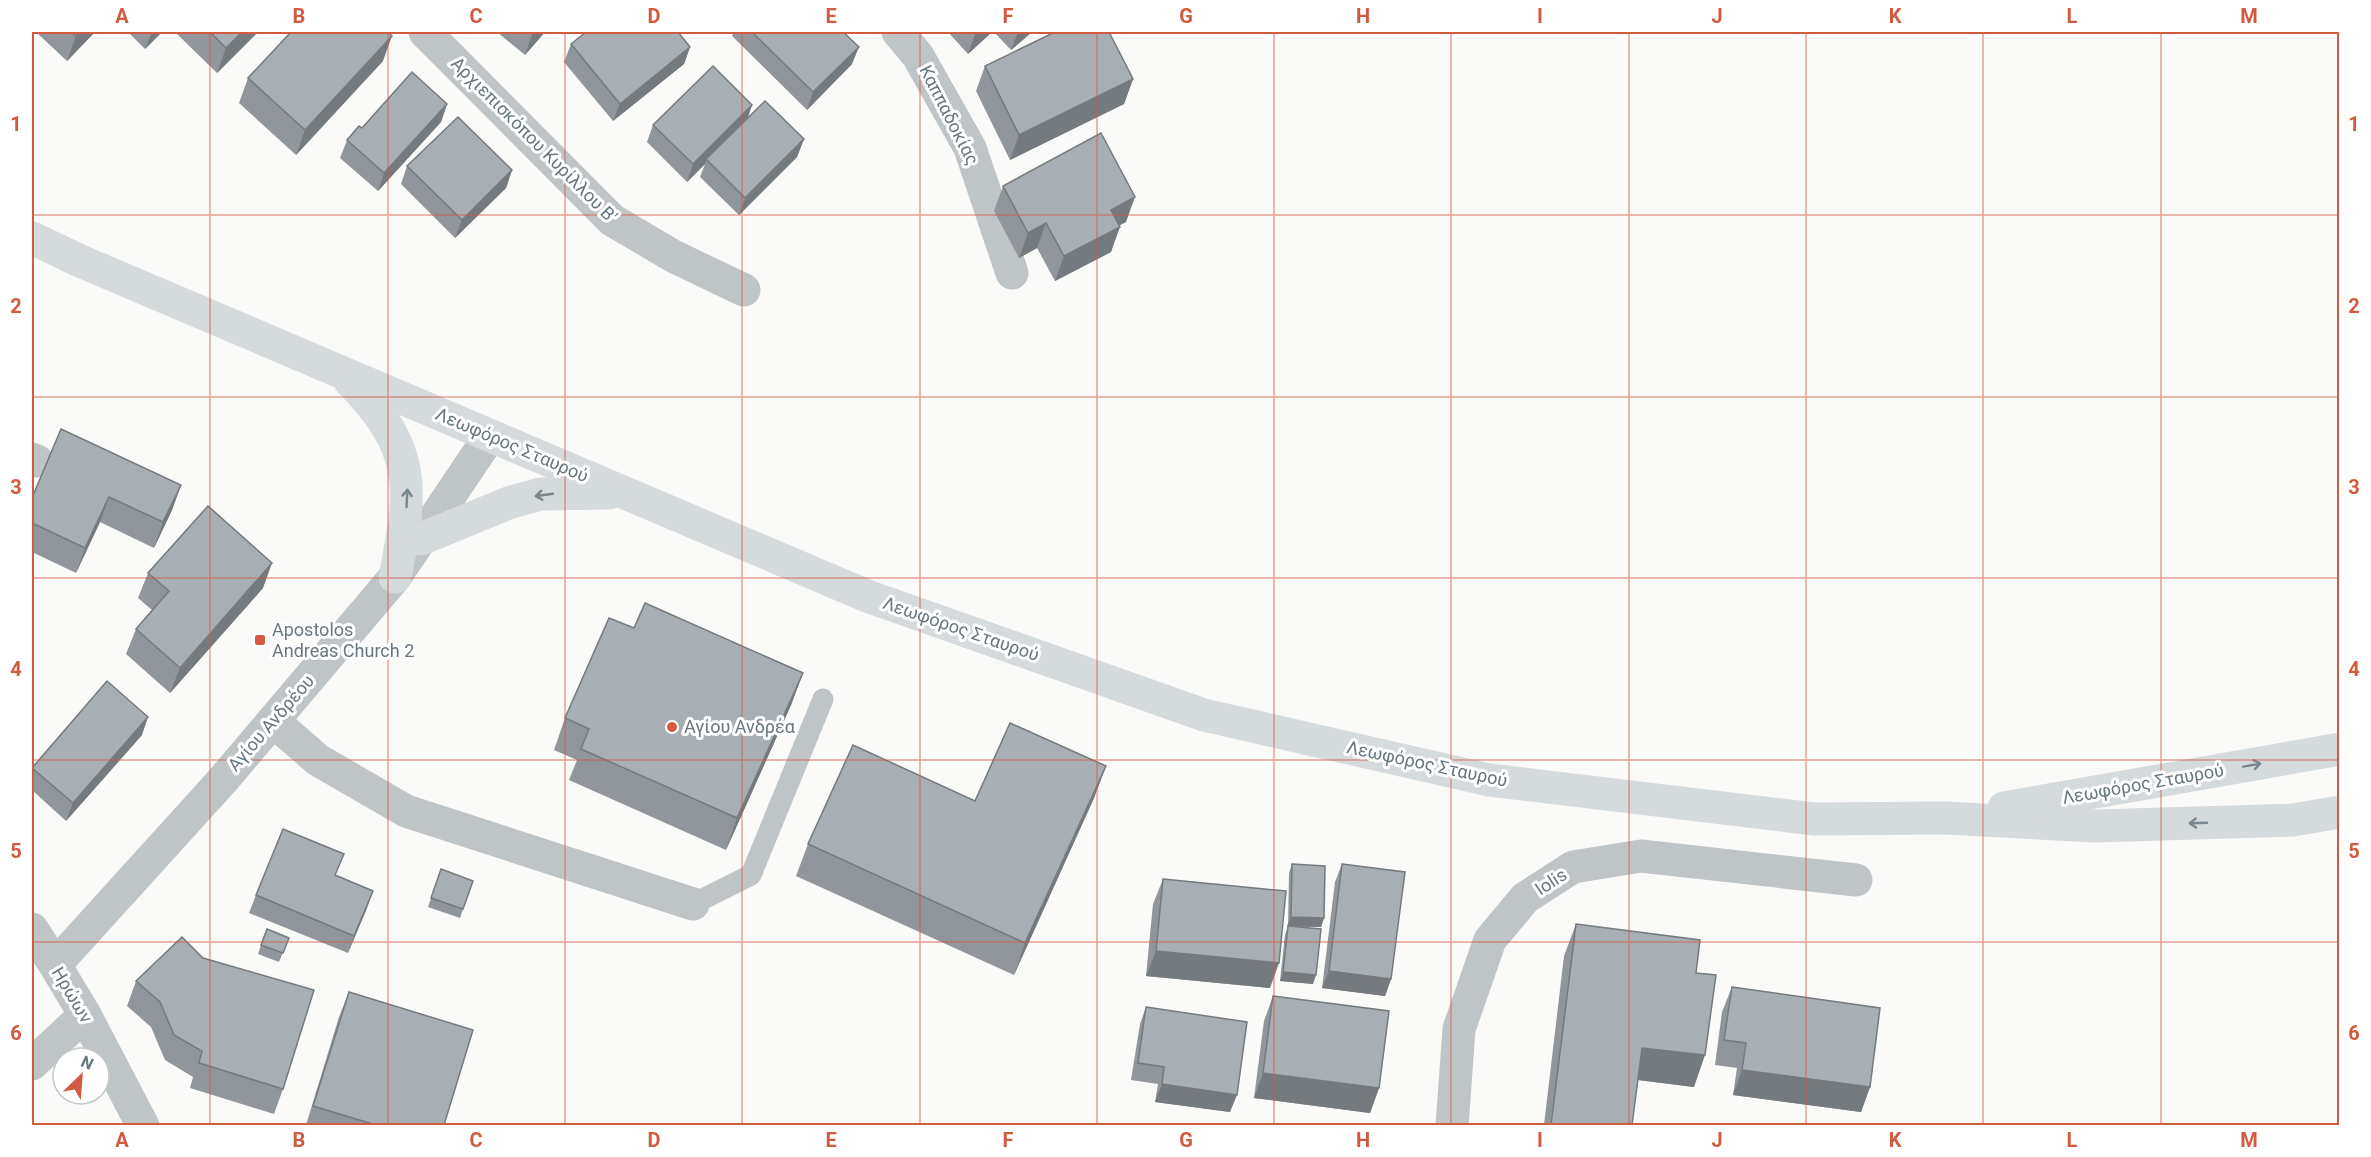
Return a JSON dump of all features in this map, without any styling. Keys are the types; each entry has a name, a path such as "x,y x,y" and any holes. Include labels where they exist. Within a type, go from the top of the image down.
{"main road":[{"name":"Λεωφόρος Σταυρού","path":"32,238 343,374 867,596 1204,715 1489,780 1814,819 1946,818 2095,826 2293,820 2340,812"},
{"path":"343,374 374,405 390,430 401,456 408,489 405,529 396,577"},
{"path":"421,539 511,502 541,494 623,493"},
{"name":"Λεωφόρος Σταυρού","path":"1946,818 2340,749"}],"street":[{"name":"Αρχιεπισκόπου Κυρίλλου Β'","path":"425,32 612,220 673,256 744,290"},
{"name":"Καππαδοκίας","path":"898,32 918,56 970,148 1012,273"},
{"name":"Αγίου Ανδρέου","path":"55,965 273,722 396,577 490,436"},
{"path":"273,722 318,760 406,811 693,904"},
{"name":"Iolis","path":"1452,1125 1459,1029 1490,940 1525,898 1573,867 1641,856 1856,880"},
{"name":"Ηρώων","path":"32,929 85,1015 143,1125"},
{"path":"32,1064 85,1015"}],"lane":[{"path":"693,904 751,875 823,699"}],"building":[{"path":"210,32 242,32 226,48"},
{"path":"291,32 388,32 392,36 305,130 248,78"},
{"path":"586,32 678,32 690,47 620,104 571,44"},
{"path":"752,32 843,32 859,47 813,92"},
{"path":"1055,32 1109,32 1133,79 1019,135 985,66"},
{"path":"713,66 752,105 693,164 653,125"},
{"path":"412,72 447,104 384,173 347,140 359,126 362,128"},
{"path":"765,101 804,139 745,198 706,159"},
{"path":"458,117 512,170 462,220 407,166"},
{"path":"1101,133 1135,197 1111,210 1120,227 1064,256 1046,223 1028,233 1003,186"},
{"path":"61,429 181,485 163,522 109,497 85,548 32,523 32,498"},
{"path":"208,506 272,563 180,668 136,629 169,591 148,573"},
{"name":"Αγίου Ανδρέα","path":"645,603 803,673 737,818 581,749 589,729 565,718 609,618 634,628"},
{"path":"107,681 148,717 73,803 32,768"},
{"path":"1010,723 1106,766 1025,943 808,844 853,745 975,801"},
{"path":"283,829 344,854 335,875 373,891 354,936 256,895"},
{"path":"1292,864 1325,866 1324,918 1291,917"},
{"path":"1342,864 1405,872 1391,979 1329,971"},
{"path":"441,869 473,881 463,909 431,898"},
{"path":"1163,879 1286,891 1279,963 1156,951"},
{"path":"1576,924 1700,940 1696,973 1716,975 1705,1055 1642,1048 1632,1125 1551,1125"},
{"path":"1288,926 1321,929 1316,975 1283,972"},
{"path":"267,929 289,938 283,953 261,945"},
{"path":"182,937 203,958 314,990 283,1089 199,1063 202,1051 174,1035 160,1002 136,981"},
{"path":"1732,987 1880,1008 1870,1087 1742,1070 1746,1043 1724,1040"},
{"path":"349,992 473,1030 444,1125 376,1125 313,1106"},
{"path":"1273,996 1389,1011 1379,1088 1263,1073"},
{"path":"1146,1007 1247,1022 1237,1095 1162,1084 1164,1067 1138,1063"}],"place":[{"name":"Apostolos Andreas Church 2","path":"260,640"},
{"name":"Αγίου Ανδρέα","path":"672,727"}]}
